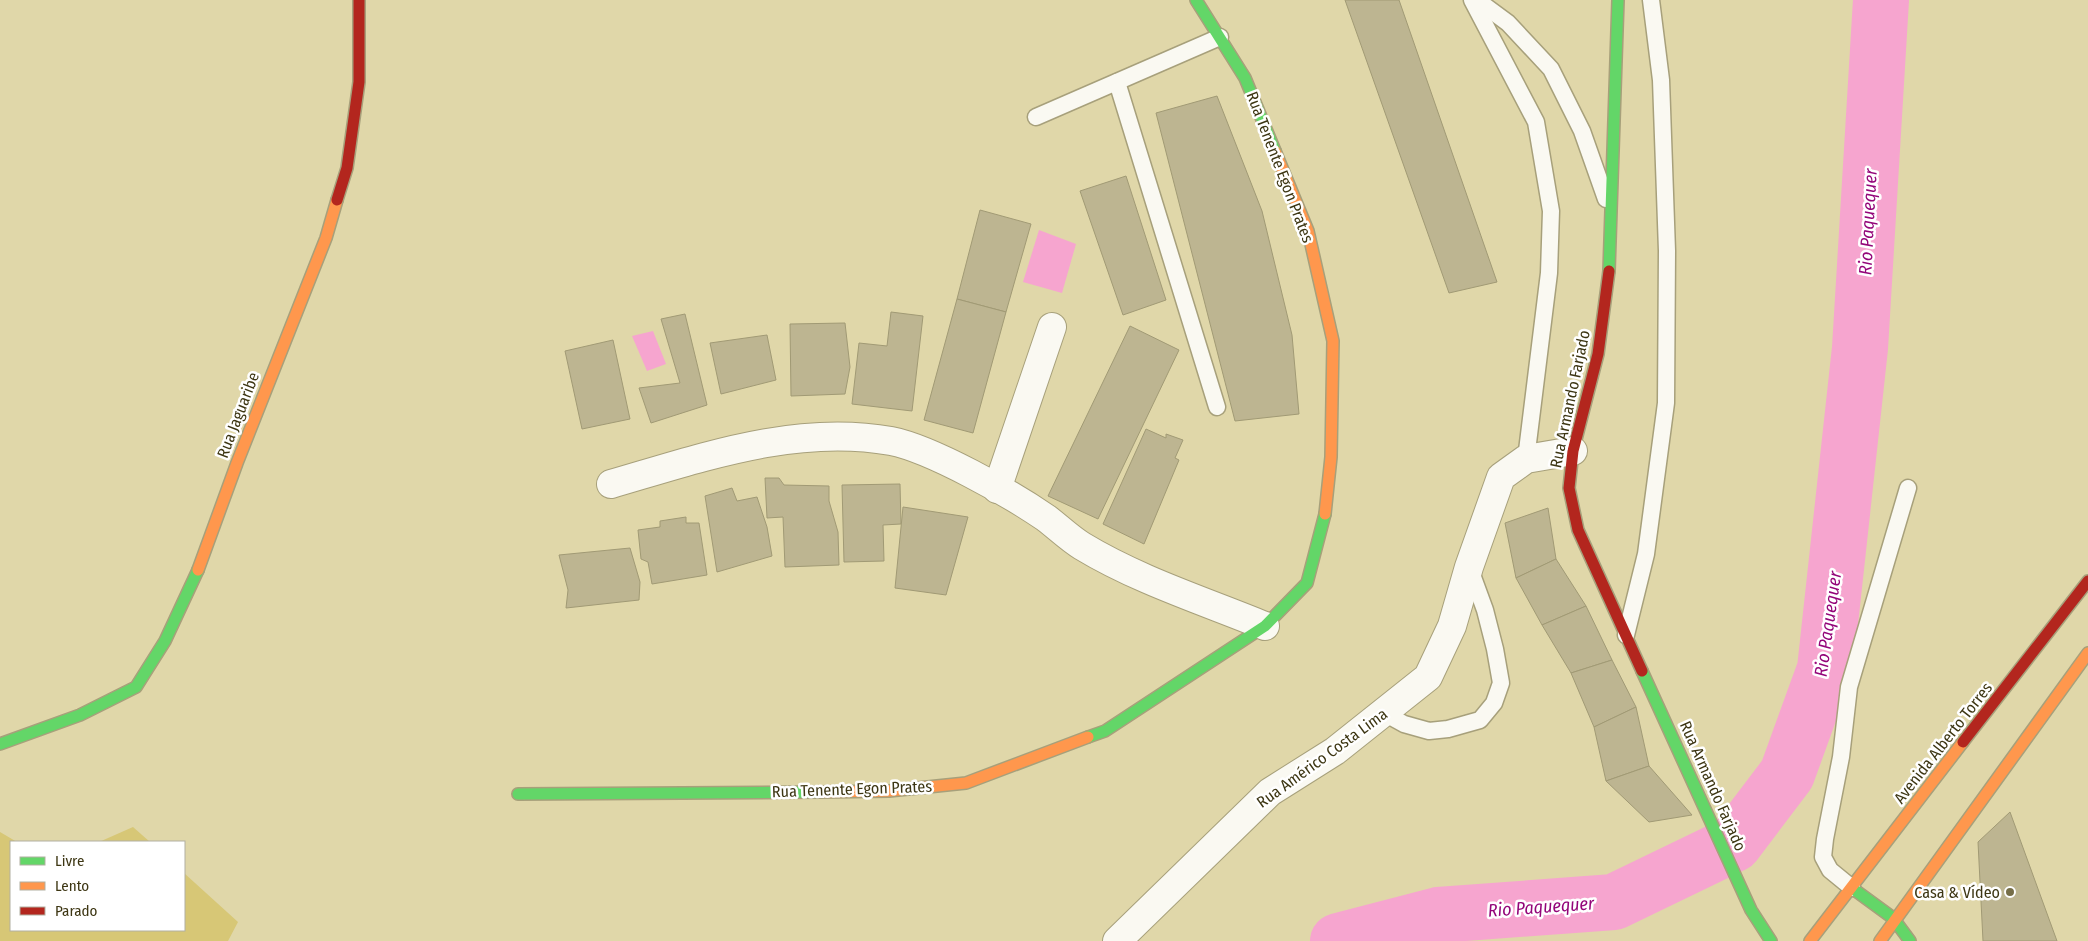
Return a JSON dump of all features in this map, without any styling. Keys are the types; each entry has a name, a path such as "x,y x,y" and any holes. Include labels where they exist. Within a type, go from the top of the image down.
{"street":[{"name":"Rua Jaguaribe","path":"0,744 80,715 136,687 166,641 192,588 237,463 326,238 347,168 359,82 359,0"},
{"name":"Rua Tenente Egon Prates","path":"518,794 889,791 966,784 1105,731 1265,626 1307,583 1321,532 1332,457 1333,342 1308,231 1245,78 1196,0"},
{"name":"Rua Armando Farjado","path":"1618,0 1610,266 1598,354 1572,451 1569,488 1578,530 1751,910 1771,941"},
{"path":"998,490 1052,328"},
{"path":"611,484 732,449 784,439 841,437 892,441 935,457 998,490 1046,518 1082,545 1145,578 1265,626"},
{"name":"Rua Américo Costa Lima","path":"1117,941 1270,792 1335,751 1428,677 1452,626 1469,567 1501,476 1526,459 1572,451"},
{"name":"Avenida Alberto Torres","path":"1810,941 2088,580"},
{"path":"1880,941 2088,653"},
{"path":"1852,888 1896,920 1906,932 1910,941"}],"lane":[{"path":"1472,0 1536,122 1546,168 1551,211 1549,273 1526,459"},
{"path":"1477,0 1508,23 1551,69 1582,131 1612,217"},
{"path":"1626,636 1646,554 1666,402 1667,251 1661,80 1651,0"},
{"path":"1036,117 1220,37"},
{"path":"1117,82 1217,407"},
{"path":"1852,888 1830,870 1823,858 1825,839 1841,757 1849,687 1908,488"},
{"path":"1384,713 1404,724 1429,731 1448,729 1480,720 1494,703 1501,683 1495,649 1485,610 1469,567"}],"shaded area":[{"path":"1039,230 1076,244 1062,293 1023,282"},
{"path":"653,331 666,364 647,371 632,336"},
{"path":"133,827 149,841 101,841"},
{"path":"0,832 15,841 10,841 10,931 185,931 185,874 238,922 228,941 0,941"}],"building":[{"path":"1345,0 1399,0 1497,282 1449,293"},
{"path":"1217,96 1262,211 1292,335 1299,414 1235,421 1156,113"},
{"path":"1126,176 1166,300 1123,315 1080,191"},
{"path":"980,210 1031,224 1006,312 957,299"},
{"path":"957,299 1006,312 973,433 924,420"},
{"path":"891,312 923,316 912,411 852,404 859,343 887,346"},
{"path":"685,314 707,405 651,423 639,388 680,383 661,319"},
{"path":"845,323 850,367 845,394 791,396 790,324"},
{"path":"1130,326 1179,350 1098,519 1048,496"},
{"path":"767,335 776,380 721,394 710,343"},
{"path":"613,340 630,419 582,429 565,351"},
{"path":"1146,429 1166,438 1166,434 1183,440 1175,458 1179,460 1144,544 1103,524"},
{"path":"765,478 779,478 784,485 829,486 829,501 838,532 839,565 785,567 783,517 767,518"},
{"path":"900,484 901,524 883,525 884,561 844,562 842,485"},
{"path":"732,488 737,501 757,497 767,527 772,556 717,572 705,496"},
{"path":"903,507 968,517 946,595 895,588"},
{"path":"1548,508 1556,559 1516,578 1505,523"},
{"path":"686,517 686,523 699,523 707,575 652,584 648,562 641,559 638,530 660,527 660,521"},
{"path":"630,548 640,582 639,600 566,608 568,590 559,555"},
{"path":"1556,559 1586,606 1542,625 1516,578"},
{"path":"1586,606 1612,660 1571,673 1542,625"},
{"path":"1612,660 1636,707 1594,727 1571,673"},
{"path":"1636,707 1649,766 1606,781 1594,727"},
{"path":"1649,766 1692,815 1649,822 1606,781"},
{"name":"Casa & Vídeo","path":"2010,812 2057,941 1983,941 1978,842"}],"waterway":[{"name":"Rio Paquequer","path":"1338,941 1438,915 1614,902 1734,844 1787,774 1825,669 1860,348 1881,0"}],"traffic: fast":[{"path":"1196,0 1245,78 1275,151"},
{"path":"1609,271 1618,0"},
{"path":"1088,737 1105,731 1265,626 1307,583 1325,514"},
{"path":"0,744 80,715 136,687 165,641 198,570"},
{"path":"1642,671 1751,910 1771,941"},
{"path":"518,794 821,792"},
{"path":"1852,888 1893,918 1910,941"}],"traffic: slow":[{"path":"1275,151 1308,231 1333,341 1331,457 1325,514"},
{"path":"198,570 237,463 326,238 337,200"},
{"path":"1880,941 2088,653"},
{"path":"821,792 889,791 966,783 1088,737"},
{"path":"1810,941 1963,742"}],"traffic: jam":[{"path":"337,200 347,168 359,82 359,0"},
{"path":"1609,271 1598,354 1573,451 1569,488 1578,530 1642,671"},
{"path":"1963,742 2088,581"}],"place":[{"name":"Casa & Vídeo","path":"2010,892"}]}
